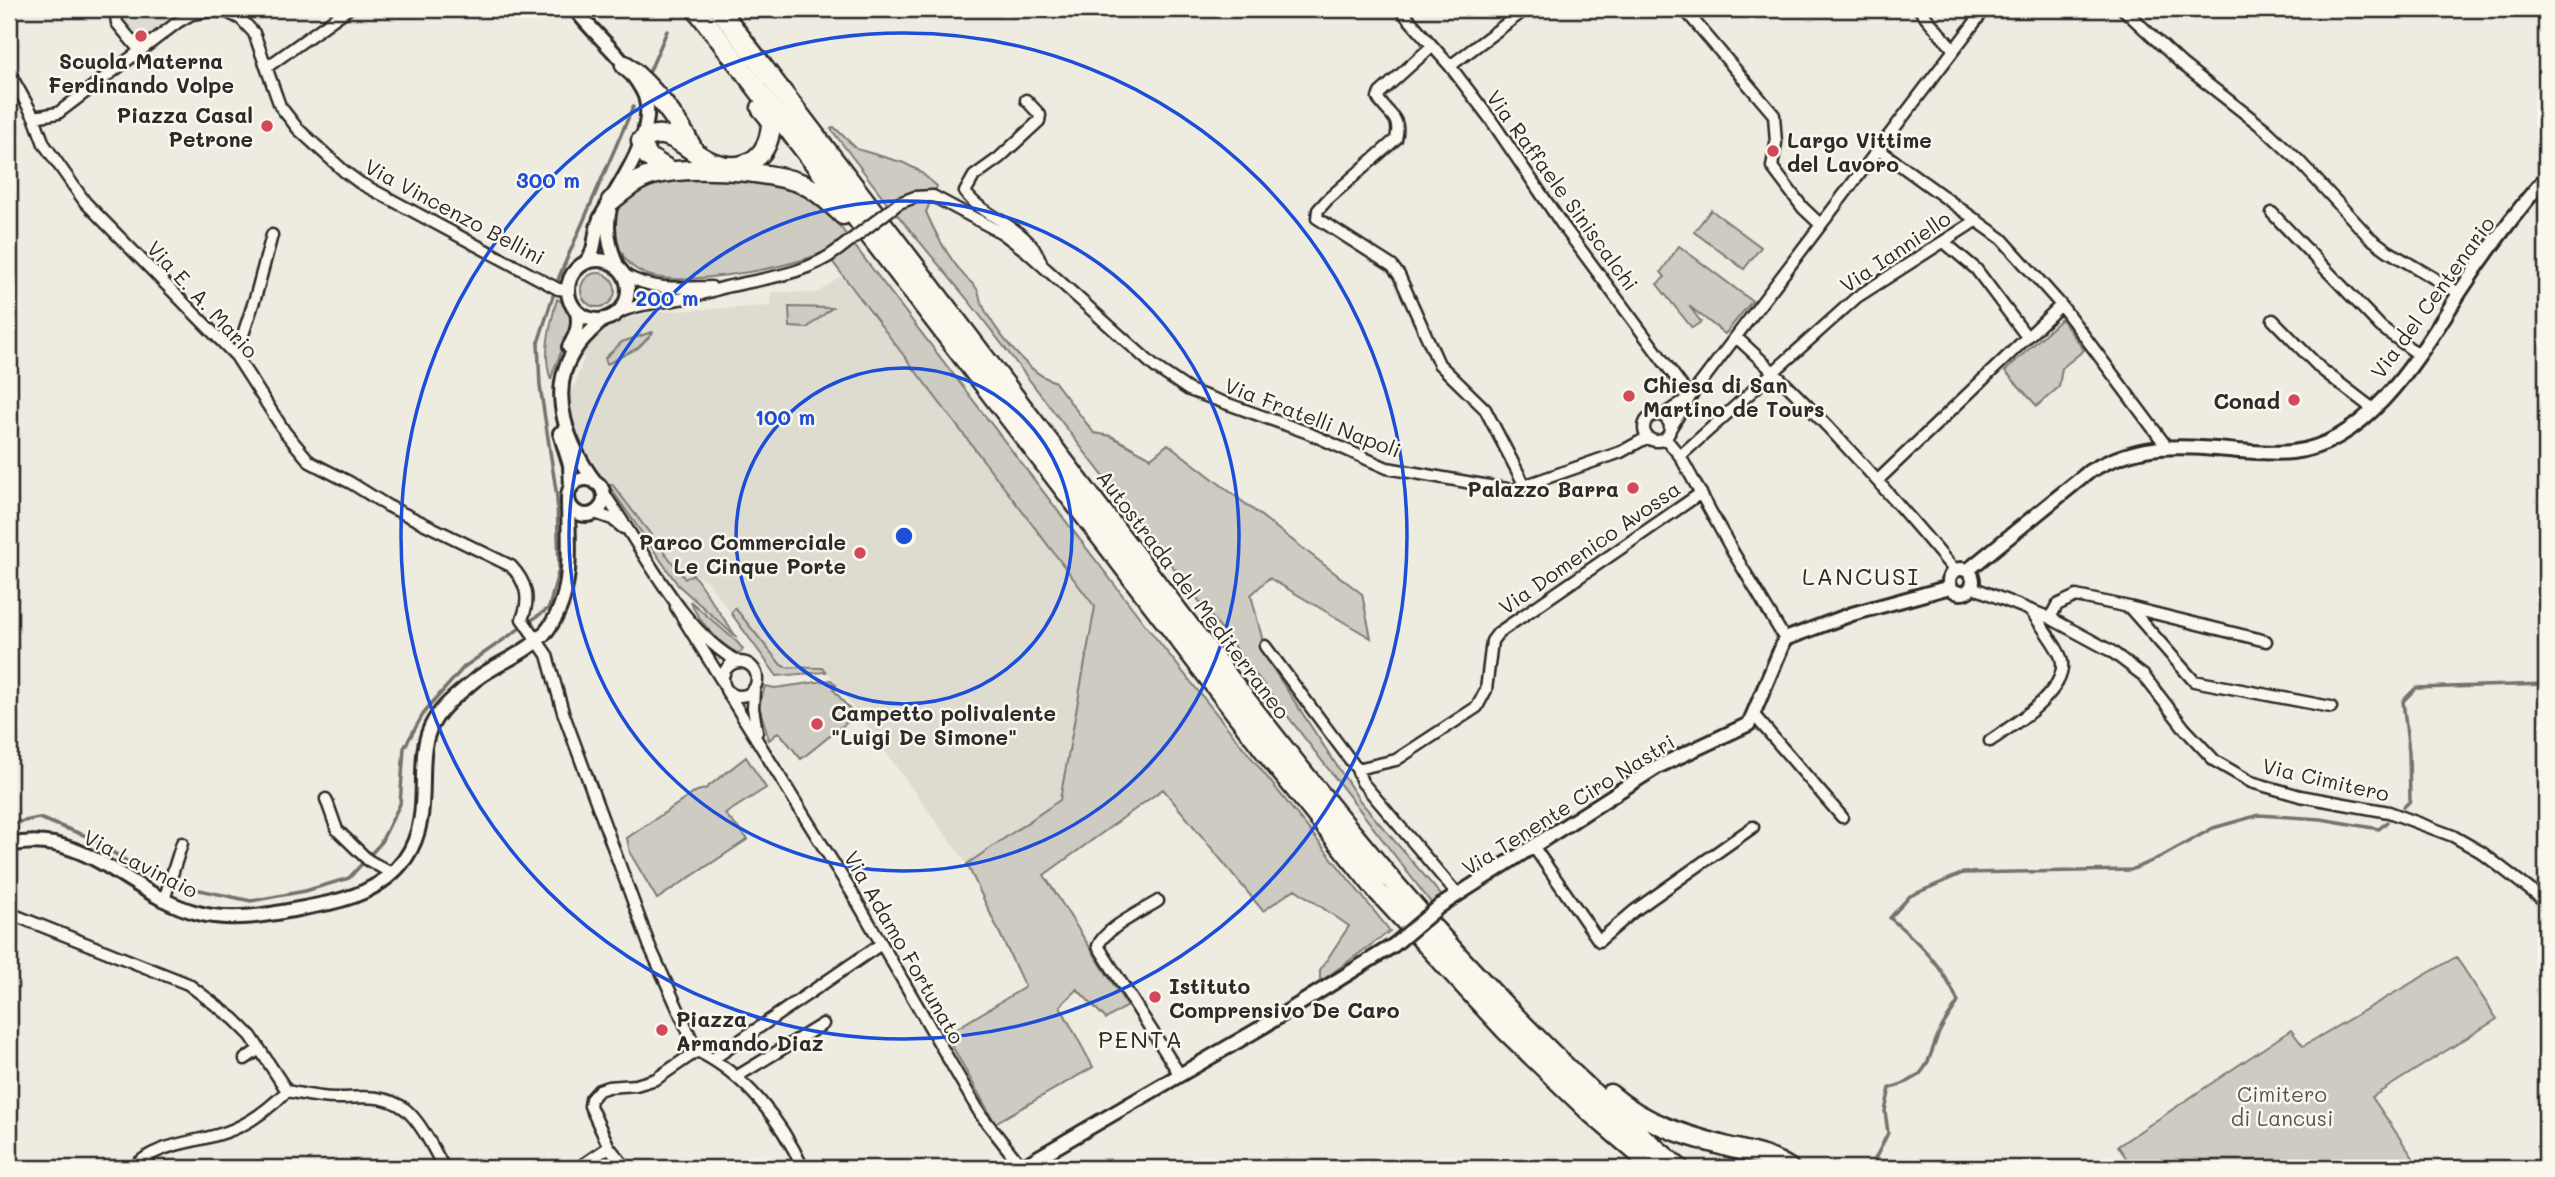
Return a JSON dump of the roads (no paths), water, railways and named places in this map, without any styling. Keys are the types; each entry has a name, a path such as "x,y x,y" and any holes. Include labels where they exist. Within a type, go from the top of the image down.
{"highway":[{"path":"668,170 648,157 641,141 650,135 661,135 684,144 713,163 744,165 756,159 769,142 771,120 687,9"},
{"name":"Autostrada del Mediterraneo","path":"696,9 1270,758 1378,892 1505,1030 1592,1114 1655,1168"},
{"name":"Autostrada del Mediterraneo","path":"719,9 1283,749 1394,884 1472,971 1555,1056 1679,1168"},
{"path":"729,9 758,49 763,66"},
{"path":"625,65 646,83 660,100 695,152"},
{"path":"611,201 641,179 668,170 761,173 806,186 849,221 994,410 1032,449"},
{"path":"1394,884 1422,905 1562,1049 1621,1103 1638,1115 1680,1134 1767,1157 1789,1168"},
{"path":"1592,1114 1642,1168"}],"street":[{"path":"116,9 120,29 141,52"},
{"path":"267,67 348,9"},
{"path":"571,487 580,480 591,480 599,487 603,501 591,514 573,510 568,500 571,470 559,430 556,398 559,368 579,323 571,302 558,288 592,256 596,227 641,141 647,111 645,97 625,65 575,9"},
{"name":"Via Raffaele Siniscalchi","path":"1400,9 1450,66 1491,120 1561,223 1690,397"},
{"path":"1450,66 1526,9"},
{"path":"1700,9 1687,13 1774,115 1776,144 1772,167 1803,208 1821,225"},
{"path":"1919,9 1954,50"},
{"path":"1950,587 1852,614 1786,639 1667,433 1668,421 1662,416 1653,415 1646,421 1644,429 1647,437 1657,440 1667,433 1690,397 1985,9"},
{"path":"2123,9 2182,64 2265,129 2299,161 2368,237 2459,293"},
{"name":"Via Vincenzo Bellini","path":"34,117 58,113 192,14 226,10 242,19 254,33 276,99 292,123 345,172 360,183 558,288"},
{"path":"1432,46 1380,93 1378,98 1397,121 1399,129 1396,139 1328,199 1318,210 1317,218 1392,265 1439,364 1485,409 1525,486"},
{"path":"9,72 34,117"},
{"name":"Via Fratelli Napoli","path":"1026,100 1040,115 1039,121 999,158 974,176 965,192 971,200 1010,225 1037,250 1042,266"},
{"name":"Via E. A. Mario","path":"34,117 44,144 85,202 236,356 285,432 310,462 388,506 511,566 523,579 527,607 522,619 533,635"},
{"path":"1878,149 2002,239 2061,305 2166,447"},
{"name":"Via del Centenario","path":"1961,571 2090,471 2109,460 2140,449 2166,447 2292,453 2317,447 2338,437 2373,409 2419,355 2492,245 2546,177"},
{"name":"Via Fratelli Napoli","path":"617,313 638,304 681,299 782,276 809,266 838,250 899,203 915,197 933,196 1002,233 1155,367 1189,390 1306,432 1387,468 1512,490 1621,452 1647,437"},
{"path":"577,312 590,319 604,319 617,313 627,295 628,287 612,256 607,228 611,201"},
{"path":"2272,213 2381,327 2419,355"},
{"name":"Via Ianniello","path":"1680,456 1857,297 1977,220"},
{"path":"236,356 272,235"},
{"path":"1944,242 1976,269 2027,337"},
{"path":"585,263 606,261 621,271"},
{"name":"Via Fratelli Napoli","path":"621,271 637,282 654,287 729,286"},
{"path":"1878,480 2061,305"},
{"name":"Via Adamo Fortunato","path":"604,319 574,350 566,367 563,388 564,418 569,439 666,588 688,630 761,742 981,1115 1021,1168"},
{"path":"2273,320 2321,369 2373,409"},
{"path":"1736,337 1775,372 1961,571 1972,576 1972,587 1959,594 1950,587 1948,580 1961,571"},
{"path":"1662,416 1690,397"},
{"name":"Via Domenico Avossa","path":"1357,769 1395,760 1477,707 1486,690 1492,641 1498,633 1700,493"},
{"name":"Via Lavinaio","path":"9,845 43,842 83,852 150,894 166,895 199,914 237,917 285,911 349,898 371,890 405,858 421,825 427,739 433,721 450,701 555,619 564,599 569,542 568,500"},
{"name":"Via Adamo Fortunato","path":"591,514 612,519 629,533"},
{"name":"Via Lavinaio","path":"569,542 573,526 591,514"},
{"name":"Via Cimitero","path":"1972,587 2050,618 2111,650 2144,676 2185,729 2215,761 2250,782 2300,796 2389,812 2453,836 2481,852 2546,902"},
{"name":"Via Adamo Fortunato","path":"666,588 716,647 739,662"},
{"path":"2050,618 2057,605 2076,596 2266,642"},
{"path":"2129,607 2194,681 2331,707"},
{"path":"1990,741 2039,704 2055,689 2061,678 2061,658 2032,611"},
{"path":"533,635 547,655 563,712 650,947 697,1051 713,1059 736,1077 765,1108 803,1168"},
{"name":"Via Tenente Ciro Nastri","path":"1021,1168 1264,1026 1394,945 1457,894 1657,767 1749,724 1786,639"},
{"path":"1265,646 1357,769 1362,782 1457,894"},
{"path":"739,662 750,665 756,672 757,681 754,689 740,696 725,687 726,669 739,662"},
{"name":"Via Adamo Fortunato","path":"754,689 754,721 761,742"},
{"path":"1753,714 1842,817"},
{"path":"326,799 337,830 365,857 391,873"},
{"path":"1533,846 1599,941 1634,911 1753,827"},
{"path":"166,895 182,843"},
{"path":"1158,901 1110,931 1100,940 1098,946 1180,1075"},
{"path":"9,913 188,984 234,1018 251,1036 287,1091 336,1098 363,1096 386,1100 404,1109 425,1136 444,1168"},
{"path":"713,1059 881,944"},
{"path":"2546,954 2546,976"},
{"path":"736,1077 823,1024"},
{"path":"245,1059 258,1050"},
{"path":"626,1168 609,1147 590,1106 595,1094 608,1087 636,1085 656,1079 697,1051"},
{"path":"133,1168 142,1159 169,1146 232,1130 252,1121 287,1091"},
{"path":"578,1168 609,1147"}],"waterway":[{"path":"648,75 667,31"},
{"path":"9,824 39,818 89,837 145,873 195,889 251,901 305,891 349,878 380,844 400,804 404,748 425,711 464,667 549,608 559,569 557,497 540,386 538,343 559,277 633,107"},
{"path":"2404,807 2410,801 2409,752 2403,701 2416,688 2546,684"},
{"path":"1878,1168 1875,1159 1888,1133 1885,1111 1890,1088 1912,1080 1923,1070 1940,1031 1958,1002 1930,956 1890,918 1910,896 1963,873 2131,870 2161,857 2213,828 2259,815 2321,819 2379,829 2387,822"}],"place":[{"name":"Scuola Materna Ferdinando Volpe","path":"141,36"},
{"name":"Piazza Casal Petrone","path":"267,126"},
{"name":"Largo Vittime del Lavoro","path":"1773,151"},
{"name":"Chiesa di San Martino de Tours","path":"1629,396"},
{"name":"Conad","path":"2294,400"},
{"name":"Palazzo Barra","path":"1633,488"},
{"name":"Parco Commerciale Le Cinque Porte","path":"860,553"},
{"name":"Campetto polivalente \"Luigi De Simone\"","path":"817,724"},
{"name":"Istituto Comprensivo De Caro","path":"1155,997"},
{"name":"Piazza Armando Diaz","path":"662,1030"}],"district":[{"name":"LANCUSI","path":"1861,575"},
{"name":"PENTA","path":"1141,1038"}],"park label":[{"name":"Cimitero di Lancusi","path":"2282,1105"}]}
